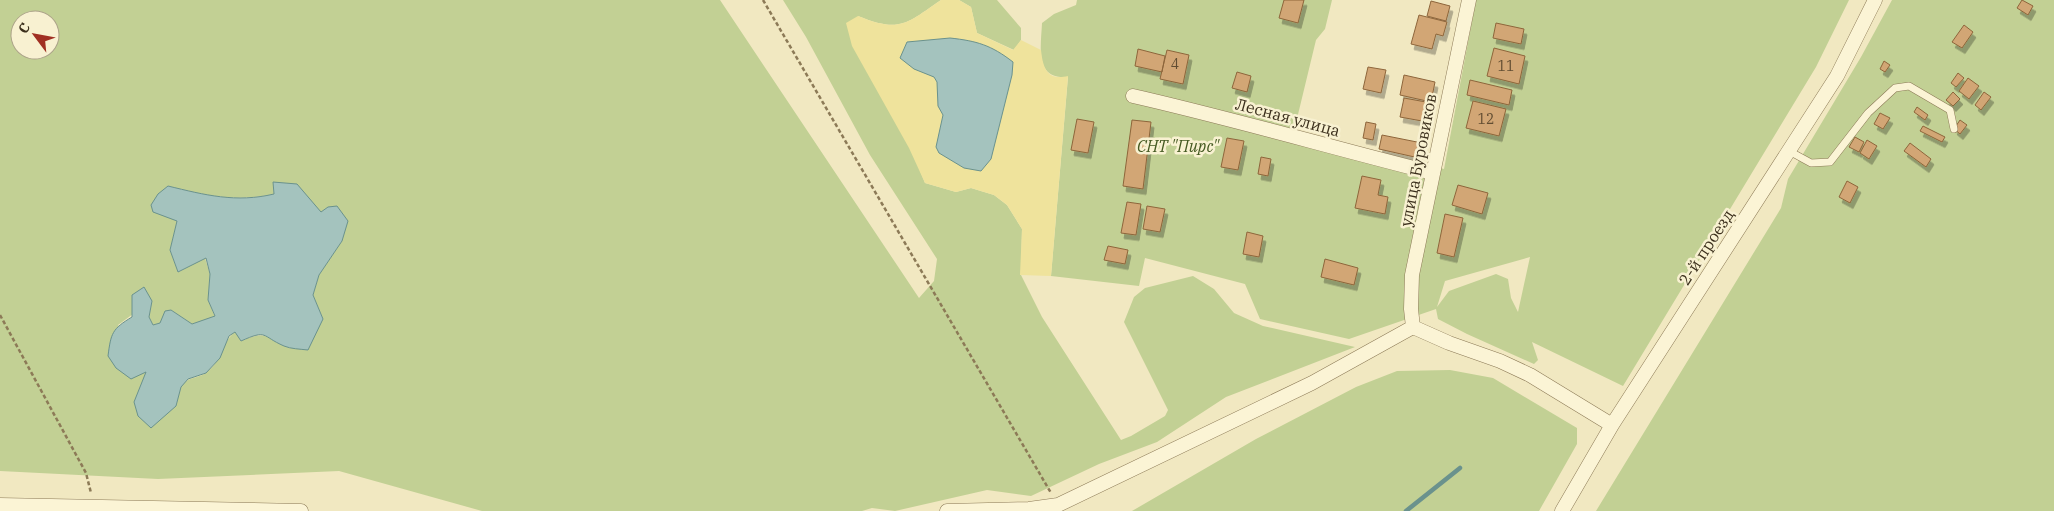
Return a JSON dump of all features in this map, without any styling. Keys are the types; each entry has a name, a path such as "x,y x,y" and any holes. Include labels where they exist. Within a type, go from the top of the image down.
{"street":[{"name":"улица Буровиков","path":"1413,327 1411,309 1412,275 1468,0"},
{"name":"2-й проезд","path":"1562,511 1612,425 1837,76 1875,0"},
{"name":"Лесная улица","path":"1133,96 1433,173"},
{"path":"947,511 1029,510 1058,505 1312,383 1413,327 1449,343 1500,361 1530,375 1612,425"},
{"path":"0,505 301,511"}],"lane":[{"path":"1789,151 1812,163 1830,162 1868,113 1895,88 1909,86 1950,110 1954,129"}],"path":[{"path":"763,0 1058,505"},
{"path":"0,315 86,473 94,507"}],"green space":[{"path":"0,0 720,0 919,298 934,281 937,259 870,155 806,37 783,0 941,0 910,20 893,25 858,16 925,183 956,192 971,188 994,195 1007,205 1022,229 1021,275 1042,317 1121,440 1165,416 1168,410 1124,322 1134,297 1145,288 1193,276 1214,289 1234,313 1263,326 1355,347 1226,397 1157,442 1099,464 1031,496 987,490 895,511 872,508 862,511 482,511 339,471 158,479 0,471","holes":["273,182 321,213 342,241 319,275 313,295 323,319 285,346 273,339 259,335 241,341 236,331 231,335 212,367 204,374 184,383 179,392 176,406 147,371 118,325 152,300 149,317 153,325 160,323 171,310 192,324 215,317 208,300 210,274 205,258 178,272 170,250 177,221 168,186 195,193 246,198 274,194"]},
{"path":"959,0 997,0 1021,28 1021,40 1014,50 977,33 971,7"},
{"name":"СНТ \"Пирс\"","path":"1077,0 1332,0 1325,29 1316,40 1294,131 1444,169 1476,0 1849,0 1816,67 1623,386 1532,342 1538,360 1534,364 1438,319 1436,309 1349,339 1260,319 1245,284 1145,258 1139,286 1051,276 1068,77 1057,77 1049,73 1045,68 1041,51 1042,23 1054,14 1076,5","holes":["1530,257 1518,312 1511,298 1508,279 1496,274 1449,291 1437,307 1445,281"]},
{"path":"1892,0 2054,0 2054,511 1596,511 1781,208 1788,179 1861,57"},
{"path":"1450,370 1493,378 1577,428 1577,444 1539,511 1132,511 1256,439 1356,387 1397,371"}],"sand":[{"path":"941,0 959,0 971,7 977,33 1013,50 1021,40 1041,50 1047,72 1055,77 1068,76 1051,276 1020,275 1022,229 1007,205 994,195 971,188 956,192 925,183 909,148 852,46 846,23 858,16 893,25 910,20","holes":["1013,62 1012,75 991,159 981,171 937,147 943,114 939,104 938,86 934,77"]}],"water":[{"path":"950,38 983,45 1013,62 1012,75 991,159 981,171 964,168 939,153 936,147 943,115 938,106 937,82 934,77 914,69 900,58 907,42"},
{"path":"273,182 297,184 321,212 328,207 337,206 348,221 342,241 319,275 313,295 323,319 308,350 287,347 264,335 256,335 241,341 235,332 229,336 220,358 206,373 188,379 181,387 176,406 151,428 138,416 134,402 146,372 131,379 116,368 108,356 114,332 120,325 132,317 132,295 144,287 152,301 149,317 153,325 160,323 165,311 171,310 192,324 215,316 208,300 210,274 206,258 178,272 170,250 177,221 153,212 151,205 158,194 168,186 221,197 247,198 274,194"}],"building":[{"path":"1284,0 1304,0 1298,23 1279,18"},
{"path":"2022,0 2033,6 2028,15 2017,8"},
{"path":"1431,1 1450,6 1446,21 1427,16"},
{"path":"1419,15 1447,22 1443,36 1436,34 1432,49 1411,44"},
{"path":"1496,23 1524,29 1521,44 1493,38"},
{"path":"1964,25 1973,32 1962,48 1952,42"},
{"path":"1494,48 1525,56 1519,84 1487,76"},
{"path":"1138,49 1165,56 1162,72 1135,66"},
{"path":"1167,50 1189,55 1183,84 1160,79"},
{"path":"1884,61 1890,65 1885,72 1880,69"},
{"path":"1368,67 1386,70 1381,93 1363,89"},
{"path":"1237,72 1251,76 1247,92 1232,88"},
{"path":"1958,73 1964,78 1956,87 1951,83"},
{"path":"1404,75 1435,82 1431,102 1400,95"},
{"path":"1968,78 1979,86 1969,99 1959,91"},
{"path":"1470,80 1512,90 1509,105 1467,95"},
{"path":"1953,92 1960,99 1953,106 1946,100"},
{"path":"1984,92 1991,97 1981,110 1975,105"},
{"path":"1404,98 1426,102 1422,121 1400,117"},
{"path":"1473,101 1506,109 1499,136 1466,128"},
{"path":"1917,107 1928,115 1925,120 1914,112"},
{"path":"1880,113 1890,118 1883,129 1874,124"},
{"path":"1077,119 1094,122 1088,153 1071,150"},
{"path":"1132,120 1151,122 1143,189 1123,186"},
{"path":"1960,120 1967,125 1960,134 1954,129"},
{"path":"1366,122 1376,124 1373,140 1363,138"},
{"path":"1923,126 1945,137 1942,142 1920,131"},
{"path":"1382,135 1422,143 1419,158 1379,149"},
{"path":"1855,137 1864,142 1859,152 1849,147"},
{"path":"1227,138 1244,141 1238,170 1221,167"},
{"path":"1867,140 1877,146 1869,159 1860,153"},
{"path":"1910,143 1931,159 1926,167 1904,151"},
{"path":"1261,157 1271,159 1268,176 1258,174"},
{"path":"1362,176 1381,180 1378,195 1388,197 1385,214 1355,208"},
{"path":"1847,181 1858,187 1850,203 1839,197"},
{"path":"1458,185 1488,193 1482,214 1452,205"},
{"path":"1127,202 1141,204 1136,235 1121,233"},
{"path":"1147,206 1165,209 1160,232 1143,229"},
{"path":"1445,214 1463,218 1454,257 1437,253"},
{"path":"1247,232 1263,236 1259,257 1243,254"},
{"path":"1108,246 1128,250 1125,264 1104,260"},
{"path":"1325,259 1358,268 1354,285 1321,277"}],"waterway":[{"path":"1406,511 1460,468"}]}
